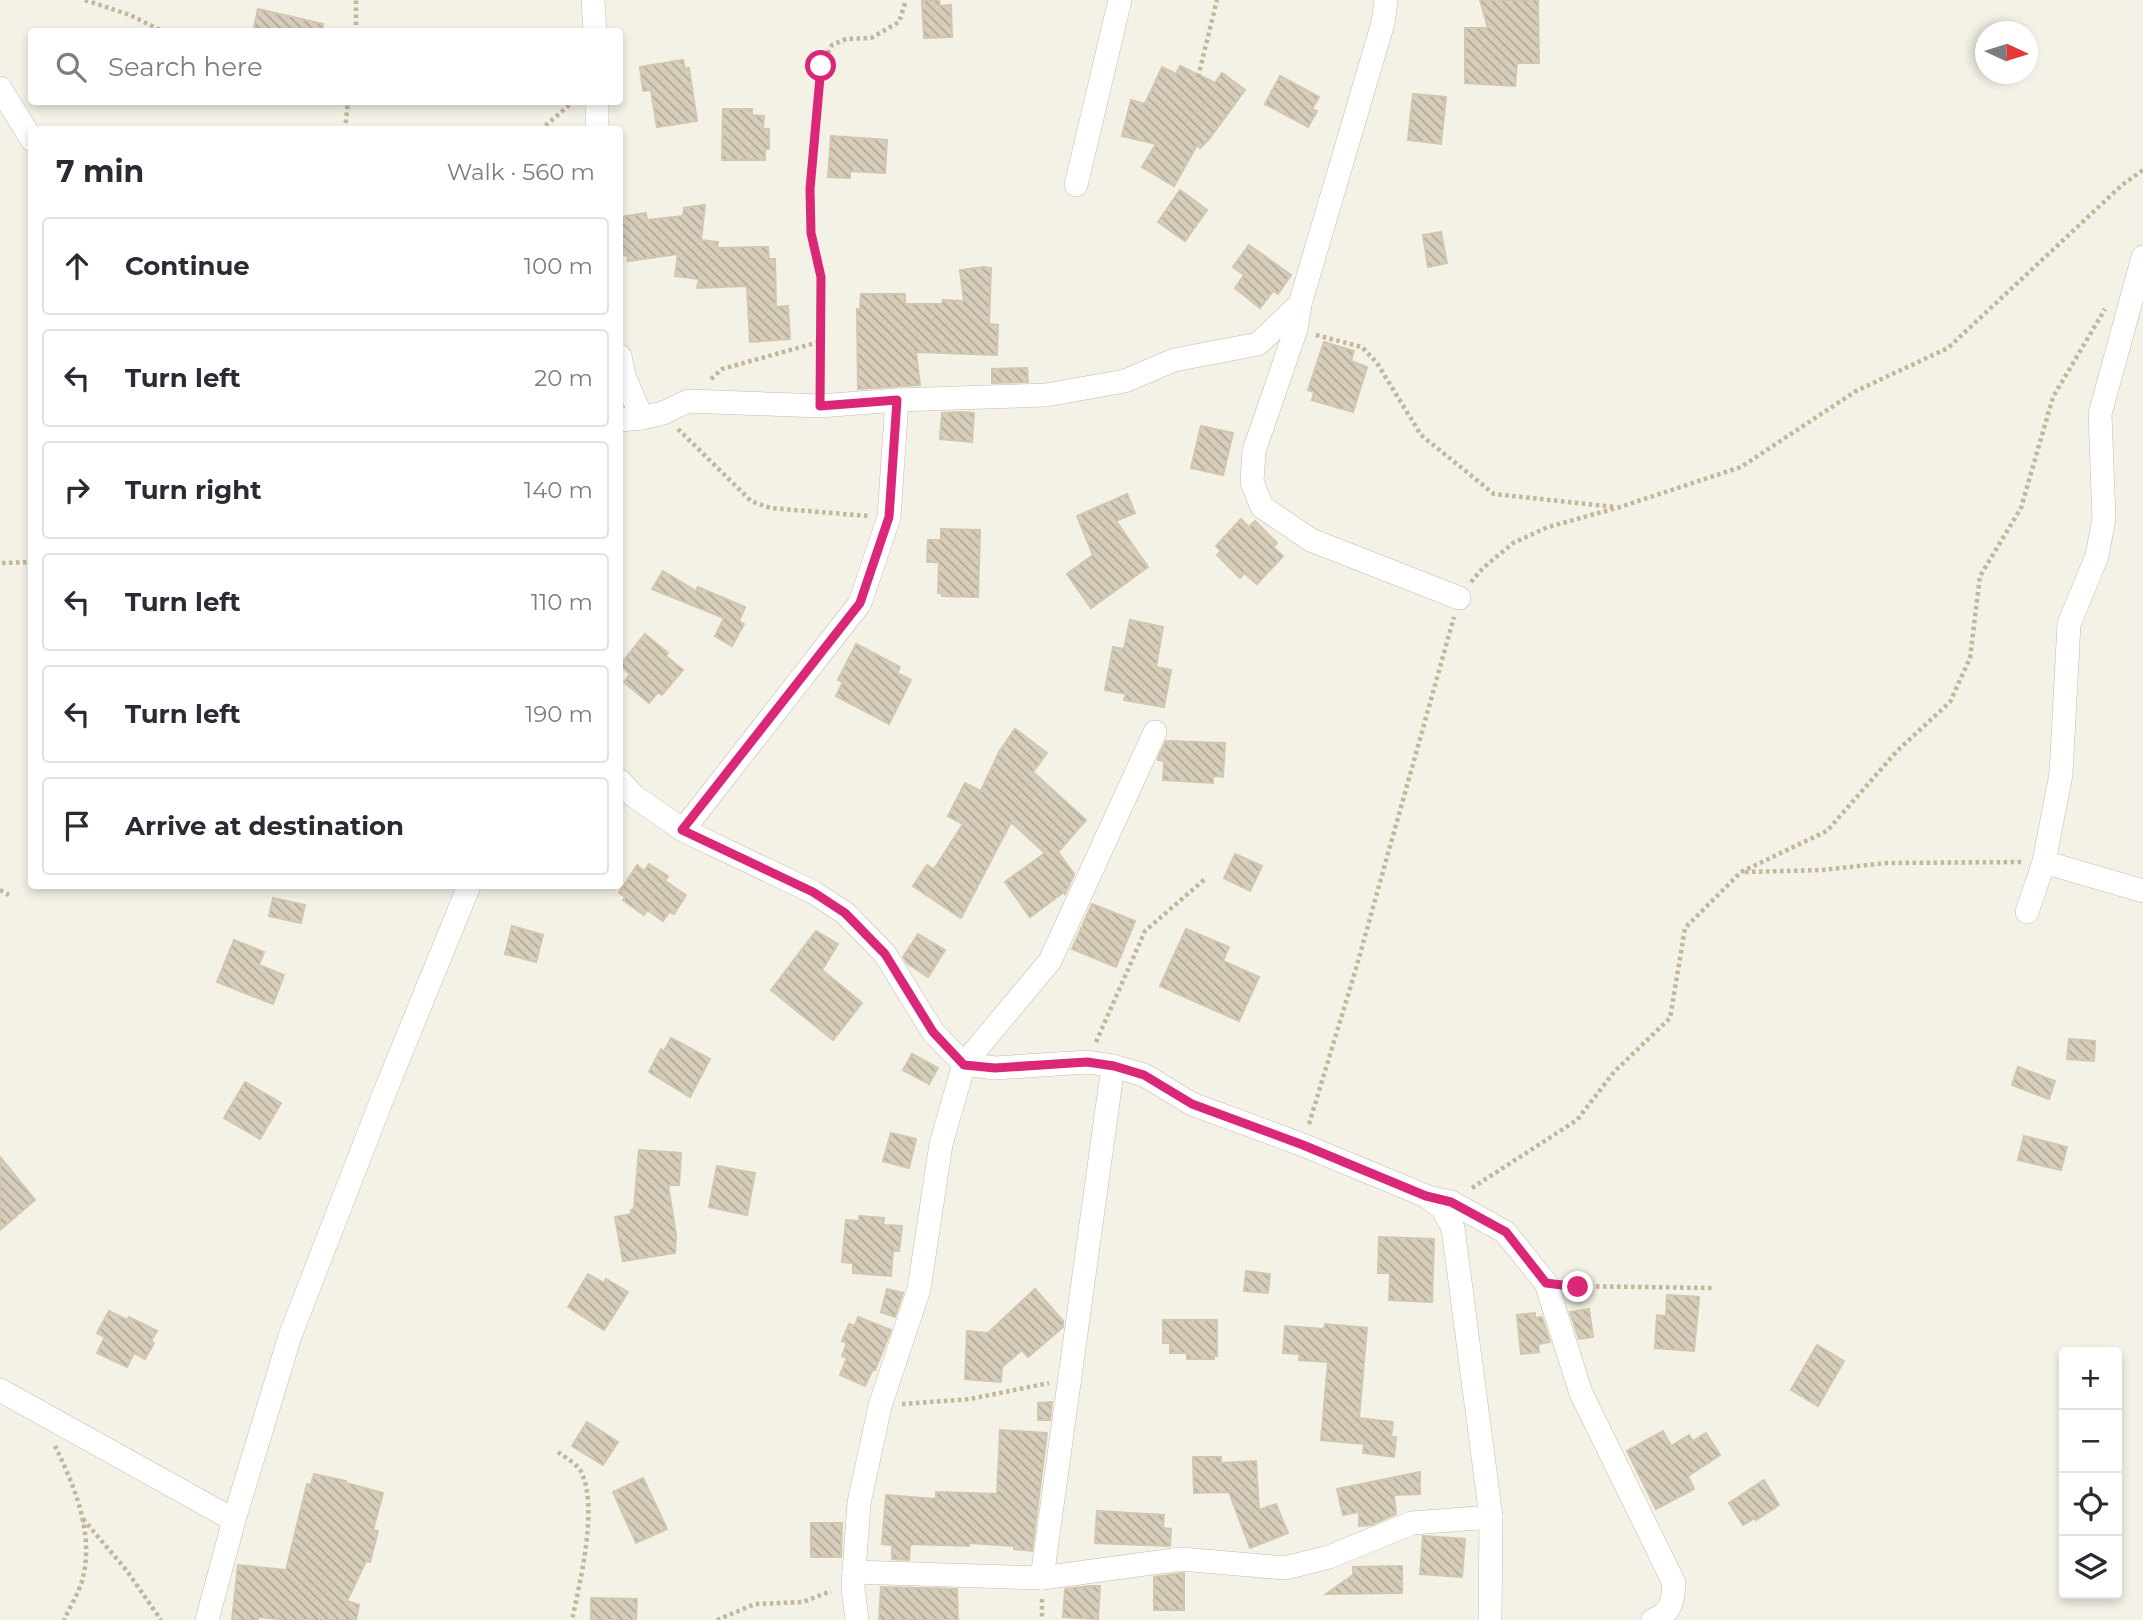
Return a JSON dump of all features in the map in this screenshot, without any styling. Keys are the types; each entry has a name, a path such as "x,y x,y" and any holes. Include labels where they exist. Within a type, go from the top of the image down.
{"street":[{"path":"593,0 595,28"},
{"path":"1076,186 1120,0"},
{"path":"1386,0 1383,23 1300,304 1296,329 1254,451 1252,482 1262,507 1311,540 1459,598"},
{"path":"0,88 28,133"},
{"path":"597,105 597,126"},
{"path":"2027,912 2044,862 2062,774 2069,624 2097,556 2104,518 2101,414 2143,257"},
{"path":"623,371 642,417 688,401 820,406 897,400 1046,395 1125,381 1174,360 1258,344 1300,304"},
{"path":"682,830 860,603 889,517 897,400"},
{"path":"857,1620 853,1579 859,1503 880,1406 919,1289 941,1144 964,1065 1050,961 1155,733"},
{"path":"623,784 634,796 682,830 813,892 845,913 885,954 933,1032 964,1065 995,1068 1087,1062 1114,1066 1144,1075 1192,1104 1303,1145 1426,1196 1451,1202 1506,1232 1546,1283 1581,1393 1674,1583 1676,1612 1653,1620"},
{"path":"2044,862 2143,891"},
{"path":"207,1620 234,1520 290,1336 468,889"},
{"path":"1041,1578 1114,1066"},
{"path":"1426,1196 1443,1208 1453,1228 1490,1517 1490,1620"},
{"path":"0,1390 234,1520"},
{"path":"853,1579 1041,1578 1181,1559 1284,1568 1329,1556 1412,1523 1490,1517"}],"path":[{"path":"85,0 156,28"},
{"path":"356,0 356,28"},
{"path":"820,406 821,277 811,233 810,189 821,66 832,45 846,39 871,38 899,22 906,0"},
{"path":"1198,77 1217,0"},
{"path":"345,126 348,105"},
{"path":"545,126 569,105"},
{"path":"1303,1145 1356,972 1459,598 1483,568 1513,543 1548,527 1620,507 1741,467 1856,391 1948,348 2122,185 2143,170"},
{"path":"1451,1202 1577,1120 1614,1072 1670,1018 1685,928 1741,872 1827,831 1897,751 1950,702 1969,658 1980,576 2021,508 2053,397 2108,304"},
{"path":"1296,329 1362,347 1377,363 1421,435 1494,494 1620,507"},
{"path":"688,401 722,369 819,342"},
{"path":"642,417 751,501 770,508 889,517"},
{"path":"2,564 28,562"},
{"path":"1741,872 1822,870 1887,863 2044,862"},
{"path":"1087,1062 1145,931 1205,879"},
{"path":"0,890 9,895"},
{"path":"1546,1283 1578,1287 1712,1288"},
{"path":"880,1406 970,1399 1068,1379"},
{"path":"54,1445 83,1519 87,1551 82,1582 64,1620"},
{"path":"558,1452 582,1471 589,1496 584,1560 572,1620"},
{"path":"83,1519 127,1571 161,1620"},
{"path":"717,1620 755,1605 803,1602 853,1579"}],"building":[{"path":"939,0 940,6 951,5 952,37 924,38 922,1"},
{"path":"1480,0 1538,0 1539,63 1517,63 1515,86 1465,83 1465,28 1488,28"},
{"path":"258,9 323,24 322,28 254,28"},
{"path":"683,60 685,69 689,68 697,121 657,127 651,90 643,91 640,67"},
{"path":"1180,66 1215,83 1222,73 1245,90 1209,139 1200,148 1197,145 1174,186 1142,167 1156,144 1122,136 1131,100 1145,104 1162,67 1176,74"},
{"path":"1280,76 1319,97 1312,109 1317,111 1308,127 1265,104"},
{"path":"1413,94 1446,97 1441,144 1408,140"},
{"path":"723,109 752,109 752,115 764,116 763,129 769,129 769,149 765,149 765,160 722,160"},
{"path":"831,136 887,140 885,173 850,171 850,178 828,177"},
{"path":"1180,190 1207,210 1185,241 1158,222"},
{"path":"705,205 701,240 718,242 717,248 768,247 769,259 775,259 776,307 788,306 790,339 750,342 747,286 697,288 699,279 675,276 678,254 628,261 627,255 623,256 623,217 646,213 647,220 683,216 684,208"},
{"path":"1441,232 1447,263 1428,267 1423,235"},
{"path":"1249,245 1291,275 1278,294 1273,291 1260,308 1235,288 1244,275 1233,267"},
{"path":"991,268 989,324 998,325 997,355 916,352 920,385 858,389 857,309 860,310 861,294 905,294 905,304 964,301 960,270"},
{"path":"1324,342 1354,351 1351,361 1367,367 1353,412 1312,400 1314,392 1308,390"},
{"path":"1027,368 1028,382 992,383 992,369"},
{"path":"942,413 974,413 972,442 940,439"},
{"path":"1201,426 1233,433 1223,475 1191,468"},
{"path":"1127,494 1135,513 1116,521 1148,567 1091,608 1067,574 1093,555 1077,516"},
{"path":"1241,519 1249,527 1255,521 1277,543 1273,547 1283,556 1257,584 1244,573 1240,578 1217,555 1221,551 1216,546"},
{"path":"941,529 980,530 978,597 942,596 938,593 939,562 927,562 928,540 941,540"},
{"path":"663,571 696,591 698,587 745,607 739,621 744,624 732,646 715,636 724,618 652,589"},
{"path":"1130,620 1163,627 1156,667 1171,670 1164,707 1124,700 1126,694 1105,690 1113,647 1124,649"},
{"path":"645,634 683,670 662,695 658,692 649,703 624,682 630,674 623,668 623,661"},
{"path":"856,644 900,667 897,673 911,680 889,724 836,696 843,682 838,680"},
{"path":"1015,729 1047,753 1033,772 1086,820 1058,852 1074,874 1065,894 1064,892 1030,917 1005,882 1045,853 1011,822 961,918 913,886 927,865 934,869 963,824 948,816 965,783 981,791 999,752"},
{"path":"1166,741 1225,743 1223,777 1213,776 1213,783 1163,780 1164,761 1158,758"},
{"path":"1235,854 1262,866 1250,891 1224,878"},
{"path":"649,864 668,876 665,881 686,895 674,914 669,912 663,921 647,910 644,915 623,900 625,897 619,893 637,865 644,871"},
{"path":"273,898 305,905 301,923 269,916"},
{"path":"1092,904 1135,921 1116,967 1072,949"},
{"path":"512,926 543,935 536,962 505,954"},
{"path":"1186,929 1229,947 1223,961 1259,977 1239,1021 1160,986"},
{"path":"816,931 838,944 822,970 862,1003 833,1040 771,990"},
{"path":"918,934 945,950 928,977 907,963 903,957"},
{"path":"234,940 264,952 259,965 284,975 273,1004 217,982"},
{"path":"671,1038 710,1059 690,1097 649,1072 661,1049 664,1051"},
{"path":"2069,1039 2095,1041 2094,1061 2067,1059"},
{"path":"912,1054 938,1068 929,1084 903,1070"},
{"path":"2018,1067 2055,1081 2049,1099 2012,1085"},
{"path":"245,1082 281,1103 260,1139 224,1118"},
{"path":"891,1133 916,1139 909,1168 883,1161"},
{"path":"2024,1136 2067,1147 2061,1170 2018,1160"},
{"path":"639,1150 681,1153 679,1185 668,1185 676,1235 675,1253 623,1261 615,1217 631,1214 634,1209"},
{"path":"0,1157 35,1200 0,1230"},
{"path":"717,1166 755,1173 747,1215 709,1207"},
{"path":"859,1216 884,1218 883,1225 902,1226 899,1251 893,1251 891,1276 853,1273 853,1263 842,1262 846,1220 859,1221"},
{"path":"1379,1237 1434,1239 1432,1302 1389,1300 1390,1273 1378,1273"},
{"path":"1246,1271 1270,1274 1268,1293 1244,1291"},
{"path":"588,1274 604,1283 606,1279 628,1292 604,1330 568,1307"},
{"path":"887,1289 903,1293 895,1317 881,1312"},
{"path":"1035,1289 1063,1321 1063,1327 1028,1357 1022,1350 1002,1367 1001,1382 965,1379 967,1331 988,1333"},
{"path":"1667,1295 1699,1297 1694,1351 1655,1348 1657,1315 1666,1316"},
{"path":"1589,1309 1593,1337 1579,1339 1570,1312"},
{"path":"109,1311 127,1320 129,1317 157,1331 145,1359 134,1353 127,1367 97,1353 105,1337 97,1333"},
{"path":"1535,1313 1535,1318 1542,1317 1550,1342 1538,1344 1539,1352 1521,1354 1517,1315"},
{"path":"858,1317 891,1330 875,1370 873,1369 865,1386 840,1375 847,1358 842,1356 847,1343 842,1341 849,1324 855,1326"},
{"path":"1163,1320 1217,1320 1217,1356 1214,1356 1214,1359 1187,1359 1187,1353 1170,1353 1170,1343 1163,1343"},
{"path":"1325,1324 1367,1328 1359,1418 1393,1422 1391,1437 1396,1437 1394,1457 1363,1453 1364,1444 1321,1440 1328,1362 1299,1360 1300,1354 1283,1353 1285,1326 1324,1329"},
{"path":"1817,1345 1844,1361 1818,1406 1791,1390"},
{"path":"1052,1402 1050,1420 1038,1420 1038,1403"},
{"path":"587,1422 618,1442 603,1465 572,1446"},
{"path":"1000,1430 1047,1433 1032,1551 1014,1549 1014,1546 969,1543 969,1546 913,1544 910,1546 909,1560 892,1559 892,1545 882,1544 886,1495 936,1499 936,1492 997,1494"},
{"path":"1663,1431 1671,1446 1689,1435 1693,1441 1706,1433 1720,1455 1688,1476 1694,1489 1656,1509 1627,1451"},
{"path":"1193,1457 1221,1457 1221,1463 1256,1461 1259,1510 1276,1504 1288,1533 1250,1548 1229,1492 1194,1493"},
{"path":"1420,1472 1420,1494 1394,1495 1396,1514 1371,1525 1359,1526 1359,1512 1343,1515 1337,1489"},
{"path":"314,1474 383,1493 373,1530 378,1531 370,1562 366,1561 347,1601 359,1605 356,1620 287,1620 258,1617 258,1620 232,1620 238,1565 286,1570 307,1484 311,1485"},
{"path":"643,1478 667,1529 636,1543 613,1492"},
{"path":"1764,1480 1779,1505 1743,1525 1729,1503"},
{"path":"1097,1511 1164,1515 1163,1528 1171,1529 1170,1546 1095,1543"},
{"path":"811,1523 842,1523 841,1557 811,1557"},
{"path":"1423,1536 1465,1539 1462,1577 1420,1574"},
{"path":"1402,1566 1402,1593 1326,1594 1353,1575 1353,1567"},
{"path":"1184,1573 1184,1610 1154,1610 1154,1577"},
{"path":"1100,1586 1098,1619 1063,1617 1065,1589"},
{"path":"881,1587 957,1589 958,1620 879,1620"},
{"path":"591,1598 637,1599 636,1620 591,1620"}],"route":[{"path":"821,66 810,189 811,233 821,277 820,406 897,400 889,517 860,603 682,830 813,892 845,913 885,954 933,1032 964,1065 995,1068 1087,1062 1114,1066 1144,1075 1192,1104 1303,1145 1426,1196 1451,1202 1506,1232 1546,1283 1578,1287"}]}
